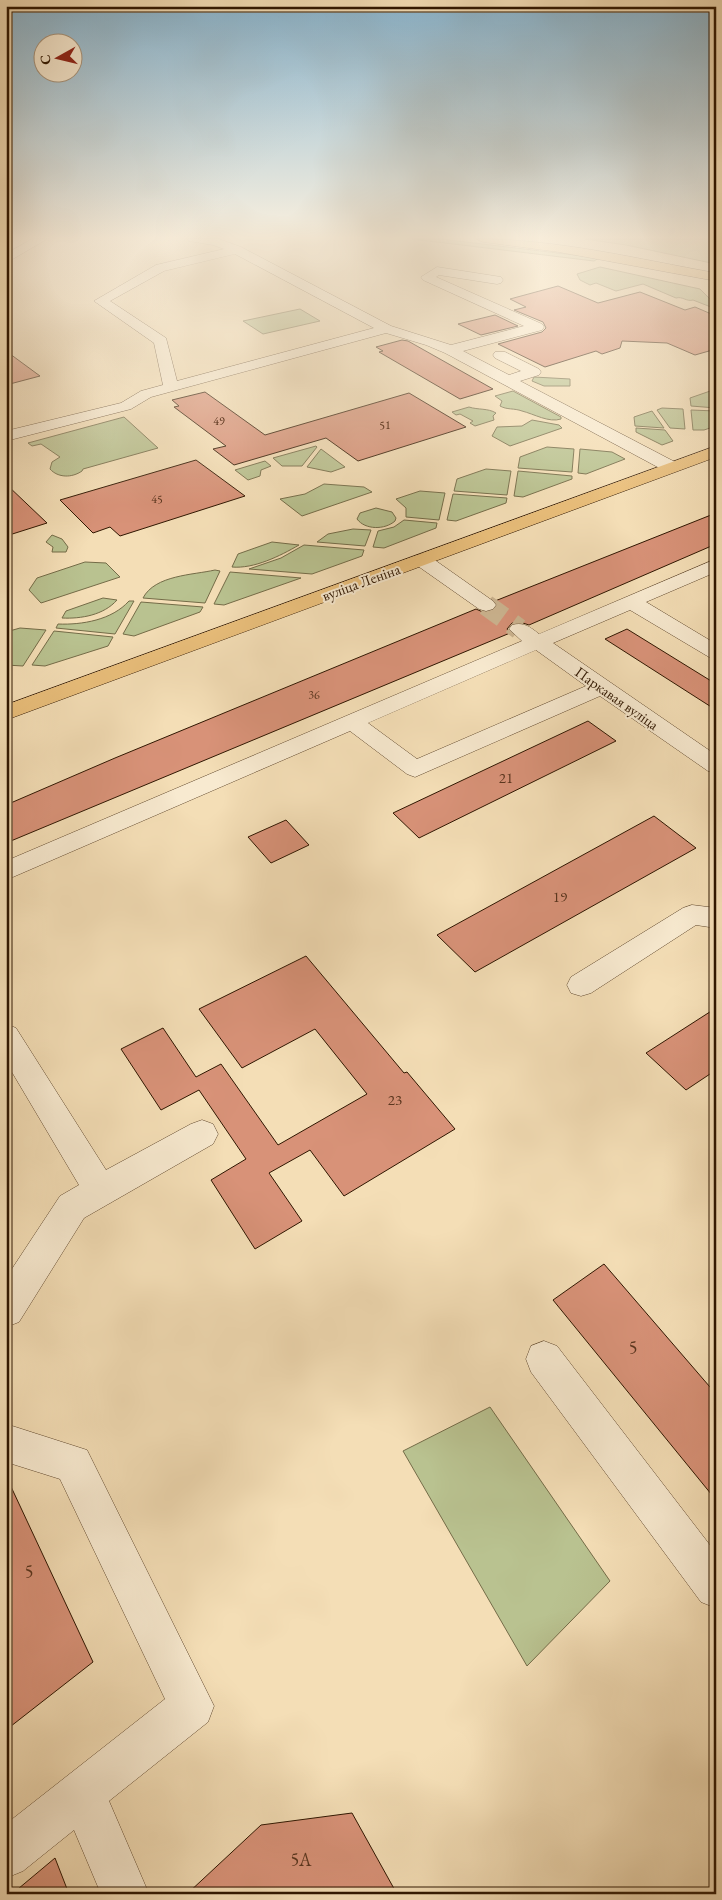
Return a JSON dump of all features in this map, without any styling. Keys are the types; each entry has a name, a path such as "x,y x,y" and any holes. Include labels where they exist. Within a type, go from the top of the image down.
{"main road":[{"name":"вуліца Леніна","path":"6,713 716,451"}],"street":[{"path":"141,328 161,341 171,387"},
{"path":"450,350 534,328"},
{"path":"6,436 126,406 146,394 386,329 431,342 450,350 672,467"},
{"path":"500,355 534,372 507,381"},
{"path":"422,560 486,605"},
{"path":"6,871 716,565"},
{"path":"631,602 716,653"},
{"name":"Паркавая вуліца","path":"519,629 716,766"},
{"path":"352,722 414,769 602,687"},
{"path":"581,985 692,915 716,918"},
{"path":"6,1036 100,1190"},
{"path":"6,1310 72,1207 202,1134"},
{"path":"544,1359 716,1587"},
{"path":"6,1442 73,1464 192,1706 6,1854"},
{"path":"82,1793 125,1894"}],"green space":[{"path":"253,328 291,328 263,334"},
{"path":"534,377 570,379 570,386 544,386 532,381"},
{"path":"716,389 716,408 691,406 690,398"},
{"path":"513,391 561,417 561,419 547,419 500,406 502,401 495,396"},
{"path":"469,407 490,410 496,413 493,416 494,420 475,426 470,423 473,421 452,412"},
{"path":"662,408 683,409 685,429 670,428 657,410"},
{"path":"691,410 716,411 716,426 704,430 693,430"},
{"path":"652,411 664,428 635,426 634,417"},
{"path":"124,417 158,448 83,469 74,475 65,476 57,474 50,469 52,462 60,457 41,444 32,446 28,443"},
{"path":"532,420 559,425 562,428 510,446 492,436 497,427 522,426"},
{"path":"636,428 665,430 673,441 662,445 636,432"},
{"path":"316,446 302,466 282,466 273,458"},
{"path":"547,447 574,449 572,472 518,468 520,457"},
{"path":"321,449 345,467 331,472 307,467"},
{"path":"580,449 612,452 625,459 586,474 578,473"},
{"path":"265,461 271,466 261,470 260,476 248,480 235,470"},
{"path":"486,469 511,471 507,495 454,491 457,479"},
{"path":"518,471 572,476 572,479 523,497 514,496"},
{"path":"324,484 364,487 372,492 302,516 280,499 305,494"},
{"path":"420,491 445,493 439,520 406,517 406,508 396,499"},
{"path":"453,494 507,498 506,503 456,521 447,520"},
{"path":"376,508 392,512 396,518 395,521 386,526 375,528 361,523 357,519 360,513"},
{"path":"404,520 437,523 436,528 384,548 373,547 378,531 394,527"},
{"path":"353,529 371,530 365,546 317,542 328,534"},
{"path":"52,535 62,539 68,547 66,552 52,552 53,547 46,542"},
{"path":"272,542 299,545 258,564 232,567 238,554"},
{"path":"304,545 364,550 362,556 312,574 249,569 281,558"},
{"path":"85,562 106,563 120,577 41,603 29,590 37,578"},
{"path":"215,570 220,571 205,603 143,598 149,590 165,580"},
{"path":"230,572 301,578 224,605 214,604"},
{"path":"103,598 117,600 99,613 77,618 62,618 66,611"},
{"path":"129,601 134,601 115,634 56,628 58,624 77,624 105,617 114,613"},
{"path":"141,602 203,607 200,612 134,636 123,634"},
{"path":"20,628 46,630 23,666 6,665 6,632"},
{"path":"54,631 113,637 108,646 45,666 32,665"},
{"path":"490,1407 610,1581 527,1666 403,1451"}],"building":[{"path":"466,328 511,328 481,335"},
{"path":"546,328 716,328 716,349 695,355 667,343 622,341 620,348 602,354 596,351 545,367 498,344 542,332"},
{"path":"402,340 408,341 493,389 460,399 379,352 383,351 376,347"},
{"path":"6,351 40,376 6,385"},
{"path":"205,392 265,435 409,393 466,427 358,461 326,438 234,465 213,449 226,446 174,407 179,406 172,400"},
{"path":"196,460 245,496 120,536 110,527 93,533 60,500"},
{"path":"6,484 47,523 6,536"},
{"path":"716,513 716,544 529,625 520,622 512,623 507,629 510,633 6,843 6,805 476,609 485,613 494,611 498,605 495,601"},
{"path":"627,629 716,684 716,710 605,639"},
{"path":"588,721 616,741 419,838 393,813"},
{"path":"654,816 696,848 475,972 437,935"},
{"path":"286,820 309,845 271,863 248,837"},
{"path":"306,956 404,1073 407,1072 455,1129 344,1196 310,1150 269,1173 302,1221 255,1249 211,1180 246,1159 199,1090 161,1110 121,1049 163,1028 196,1077 221,1064 278,1145 367,1094 315,1029 242,1068 199,1009"},
{"path":"716,1008 716,1070 686,1090 646,1053"},
{"path":"604,1264 716,1394 716,1500 553,1300"},
{"path":"6,1476 93,1662 6,1730"},
{"path":"352,1813 397,1894 187,1894 261,1825"},
{"path":"55,1858 69,1894 12,1894"}],"tunnel":[{"path":"486,605 519,629"}]}
